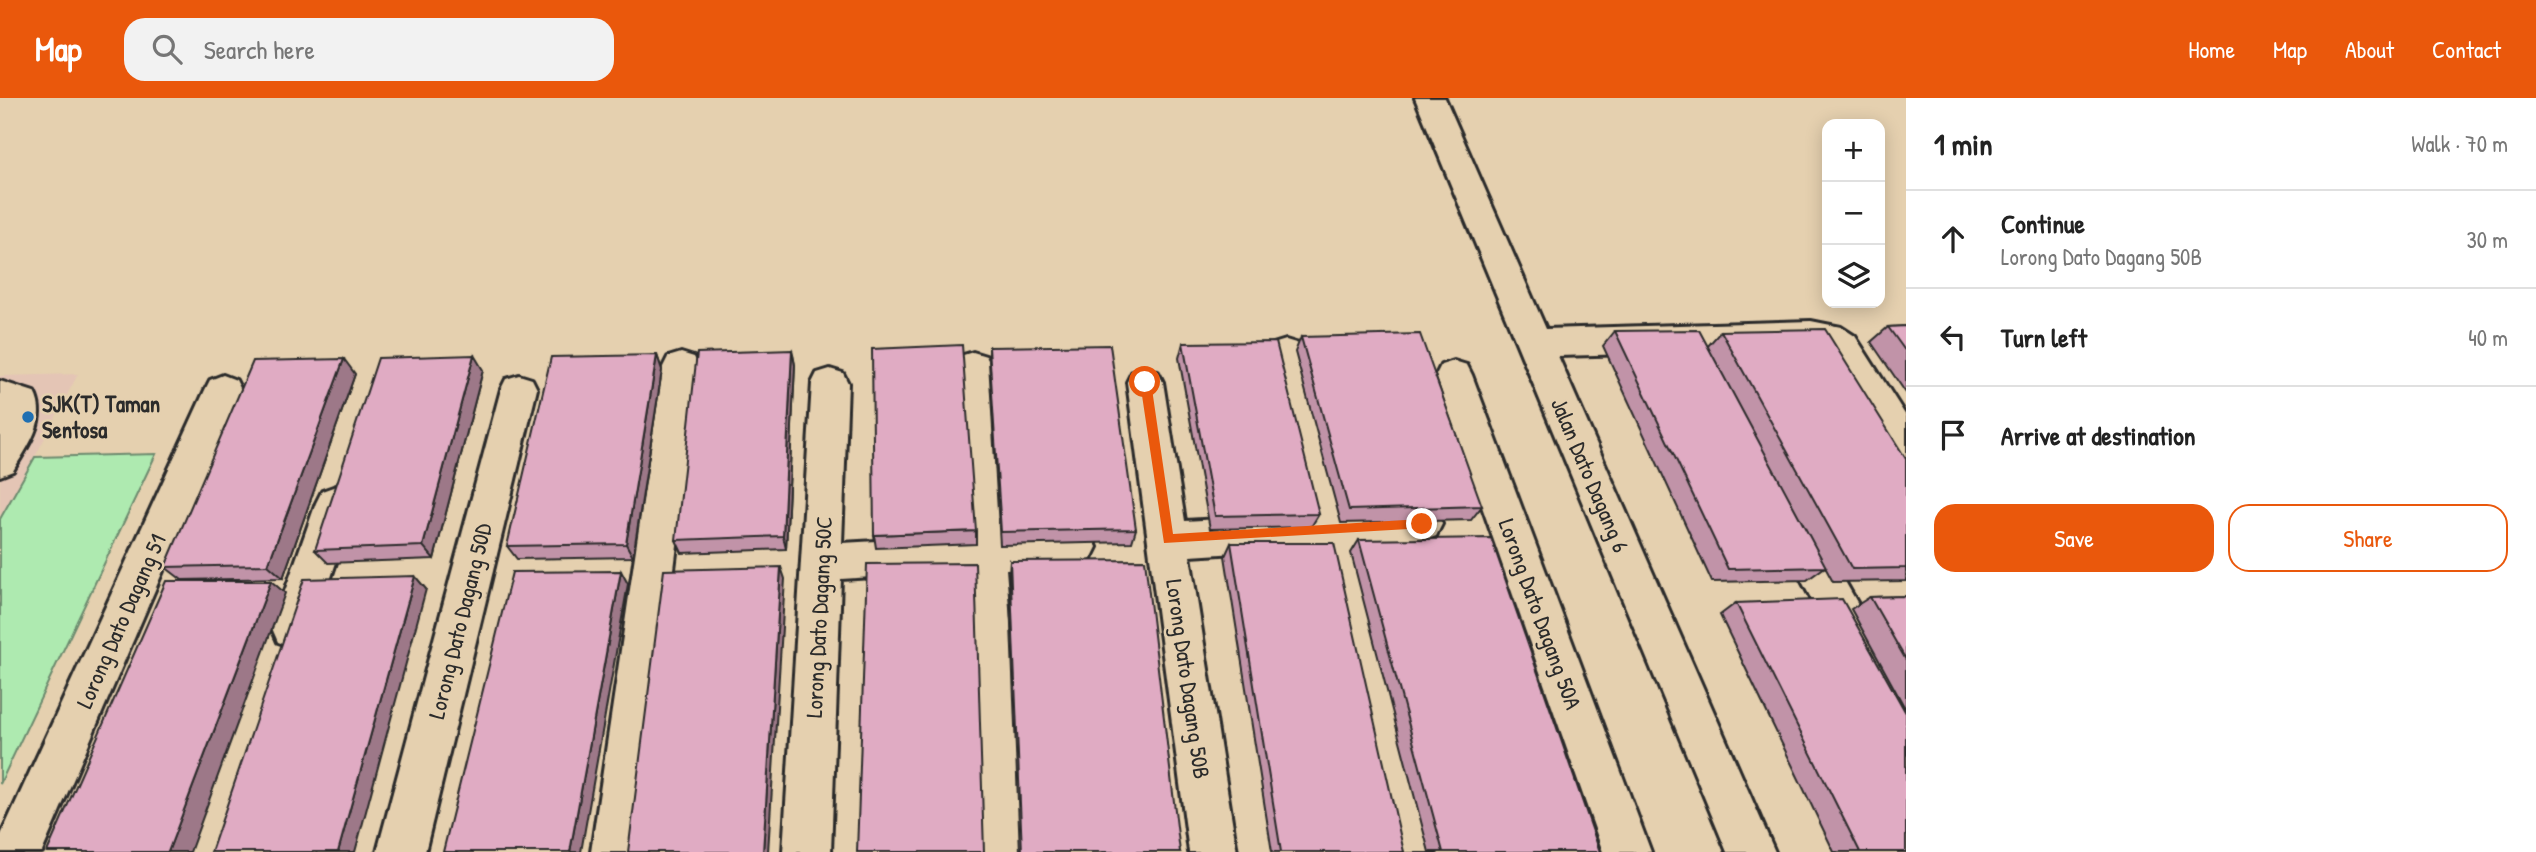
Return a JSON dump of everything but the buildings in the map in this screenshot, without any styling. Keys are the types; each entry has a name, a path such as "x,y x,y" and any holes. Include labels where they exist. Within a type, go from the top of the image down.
{"street":[{"name":"Jalan Dato Dagang 6","path":"1430,98 1751,852"},
{"path":"1534,343 1811,334 1829,337 1842,346 1906,448"},
{"path":"1687,337 1707,372"},
{"path":"1286,355 1412,852"},
{"path":"974,366 1004,852"},
{"path":"615,852 681,367"},
{"name":"Lorong Dato Dagang 50A","path":"1454,375 1627,852"},
{"name":"Lorong Dato Dagang 50B","path":"1145,382 1213,852"},
{"name":"Lorong Dato Dagang 50C","path":"807,852 830,383"},
{"name":"Lorong Dato Dagang 50D","path":"401,852 519,389"},
{"name":"Lorong Dato Dagang 51","path":"18,852 223,390"},
{"path":"0,396 21,402 19,427 0,460"},
{"path":"279,670 350,461"},
{"path":"1773,492 1906,730"},
{"path":"1168,540 1422,524"},
{"path":"821,562 1077,547"}],"shaded area":[{"name":"SJK(T) Taman Sentosa","path":"78,374 35,457 0,519 0,376"}],"green space":[{"path":"156,454 0,784 0,519 35,457"}],"place":[{"name":"SJK(T) Taman Sentosa","path":"28,417"}],"route":[{"path":"1145,382 1168,540 1422,524"}]}
